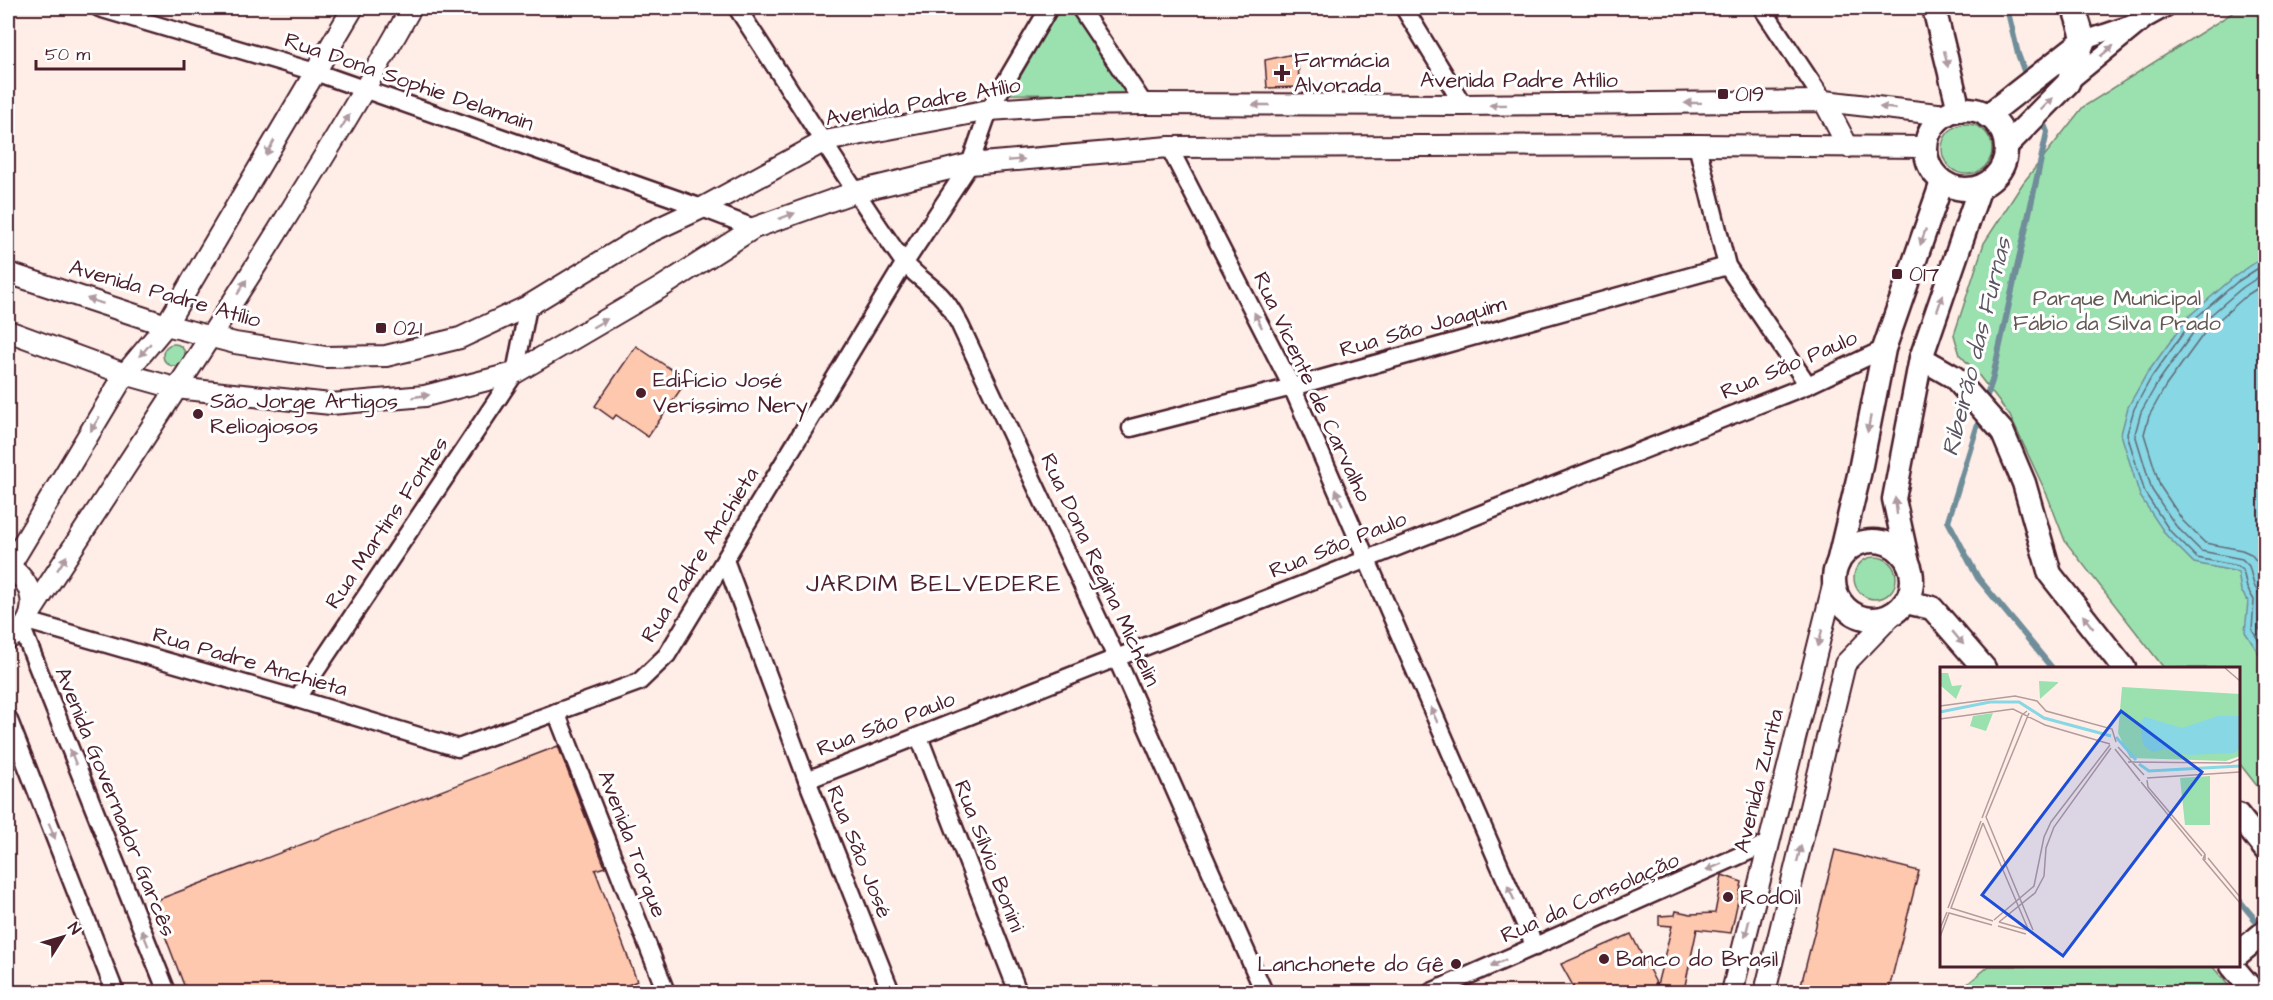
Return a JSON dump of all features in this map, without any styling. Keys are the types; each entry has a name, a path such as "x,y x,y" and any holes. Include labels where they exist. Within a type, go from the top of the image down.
{"main road":[{"path":"1934,8 1952,112"},
{"path":"2006,146 2068,83 2084,40 2074,8"},
{"path":"1987,116 2084,40"},
{"path":"1978,111 1987,116 1996,123 2003,134 2006,146 2005,159 2000,171 1991,181 1980,187 1961,189 1942,182 1930,166 1926,147 1929,135 1936,123 1952,112 1978,111"},
{"path":"1942,182 1884,349 1859,475 1836,572 1837,595 1844,606 1855,614 1874,619 1900,608 1932,608 1982,667"},
{"path":"1900,608 1912,582 1894,499 1921,358 1980,187"},
{"path":"1921,358 1954,377 2002,431 2024,483 2050,574 2122,667"},
{"path":"1836,572 1845,553 1855,545 1867,541 1891,545 1908,563"},
{"path":"2240,818 2265,849"},
{"path":"2240,955 2265,932"},
{"path":"2240,958 2254,993"}],"street":[{"name":"Rua Dona Sophie Delamain","path":"102,8 366,89 754,228"},
{"path":"22,625 32,599 28,586 20,574 8,566 125,374 166,325 353,8"},
{"path":"22,625 211,336 366,89 411,8"},
{"name":"Rua Dona Regina Michelin","path":"737,8 904,264 939,294 949,305 960,325 1116,657 1264,993"},
{"name":"Rua Padre Anchieta","path":"22,625 297,699 458,748 639,682 667,655 904,264 970,164 989,110 1049,8"},
{"path":"1080,8 1144,104"},
{"path":"1404,8 1463,105"},
{"path":"1762,8 1824,102 1848,147"},
{"path":"2084,40 2146,19 2166,8"},
{"path":"2068,83 2146,19"},
{"name":"Avenida Padre Atílio","path":"8,273 166,325 235,343 325,357 386,356 460,338 528,306 646,234 702,208 825,141 989,110 1066,105 1144,104 1463,105 1824,102 1952,112"},
{"path":"1697,145 1727,266 1808,385"},
{"path":"8,331 125,374 175,388 331,404 425,396 515,372 660,288 754,228 855,192 970,164 1169,147 1697,145 1926,147"},
{"name":"Rua Vicente de Carvalho","path":"1169,147 1292,387 1535,947"},
{"name":"Rua São Joaquim","path":"1131,428 1292,387 1727,266"},
{"path":"515,372 528,306"},
{"name":"Rua São Paulo","path":"807,780 1808,385 1884,349"},
{"name":"Rua Martins Fontes","path":"297,699 515,372"},
{"name":"Rua São José","path":"725,560 807,780 891,993"},
{"name":"Avenida Zurita","path":"1732,993 1836,572"},
{"path":"1765,993 1845,664 1900,608"},
{"name":"Avenida Governador Garcês","path":"22,625 166,993"},
{"name":"Avenida Torque","path":"556,712 666,993"},
{"path":"8,718 115,993"},
{"name":"Rua Sílvio Bonini","path":"919,737 1018,993"},
{"name":"Rua da Consolação","path":"1431,993 1768,843"}],"green space":[{"path":"1060,8 1071,8 1128,95 1010,94"},
{"name":"Parque Municipal Fábio da Silva Prado","path":"2240,8 2265,8 2265,796 2240,764 2240,667 2163,667 2065,541 2048,497 2010,416 1960,355 1954,335 1984,243 2023,183 2083,107"},
{"path":"1967,124 1976,126 1987,135 1992,149 1990,158 1981,169 1967,174 1958,172 1947,163 1942,149 1944,140 1953,129"},
{"path":"174,344 182,347 185,355 182,363 174,366 166,363 163,355 166,347"},
{"path":"1875,557 1890,563 1896,578 1890,593 1875,599 1860,593 1854,578 1860,563"},
{"path":"1988,967 2213,967 2234,992 1958,992"}],"water":[{"path":"2265,256 2265,663 2245,632 2248,601 2241,591 2238,572 2194,563 2166,535 2140,496 2121,434 2128,407 2146,375 2188,317 2234,277"}],"building":[{"name":"Farmácia Alvorada","path":"1298,53 1299,87 1267,88 1265,60"},
{"name":"Edifício José Veríssimo Nery","path":"636,346 687,380 648,437 616,415 613,419 595,406"},
{"path":"558,746 605,867 595,870 637,981 610,993 187,993 152,902"},
{"path":"1835,850 1919,871 1888,993 1799,993"},
{"path":"1722,875 1742,882 1731,933 1697,929 1684,990 1657,984 1672,926 1659,925 1659,916 1675,915 1676,911 1691,914 1715,913"},
{"path":"1631,934 1657,984 1655,984 1658,993 1577,993 1561,964"}],"waterway":[{"name":"Ribeirão das Furnas","path":"2007,8 2018,54 2027,79"},
{"name":"Ribeirão das Furnas","path":"1984,404 1992,381 2047,132 2041,117"},
{"name":"Ribeirão das Furnas","path":"1981,414 1948,521 1978,578 2051,667"},
{"name":"Ribeirão das Furnas","path":"2240,901 2263,929"}],"place":[{"name":"Farmácia Alvorada","path":"1282,73"},
{"name":"019","path":"1723,94"},
{"name":"017","path":"1897,274"},
{"name":"021","path":"381,328"},
{"name":"Edifício José Veríssimo Nery","path":"641,393"},
{"name":"São Jorge Artigos Reliogiosos","path":"198,414"},
{"name":"RodOil","path":"1728,897"},
{"name":"Banco do Brasil","path":"1604,959"},
{"name":"Lanchonete do Gê","path":"1456,964"}],"district":[{"name":"JARDIM BELVEDERE","path":"934,584"}]}
